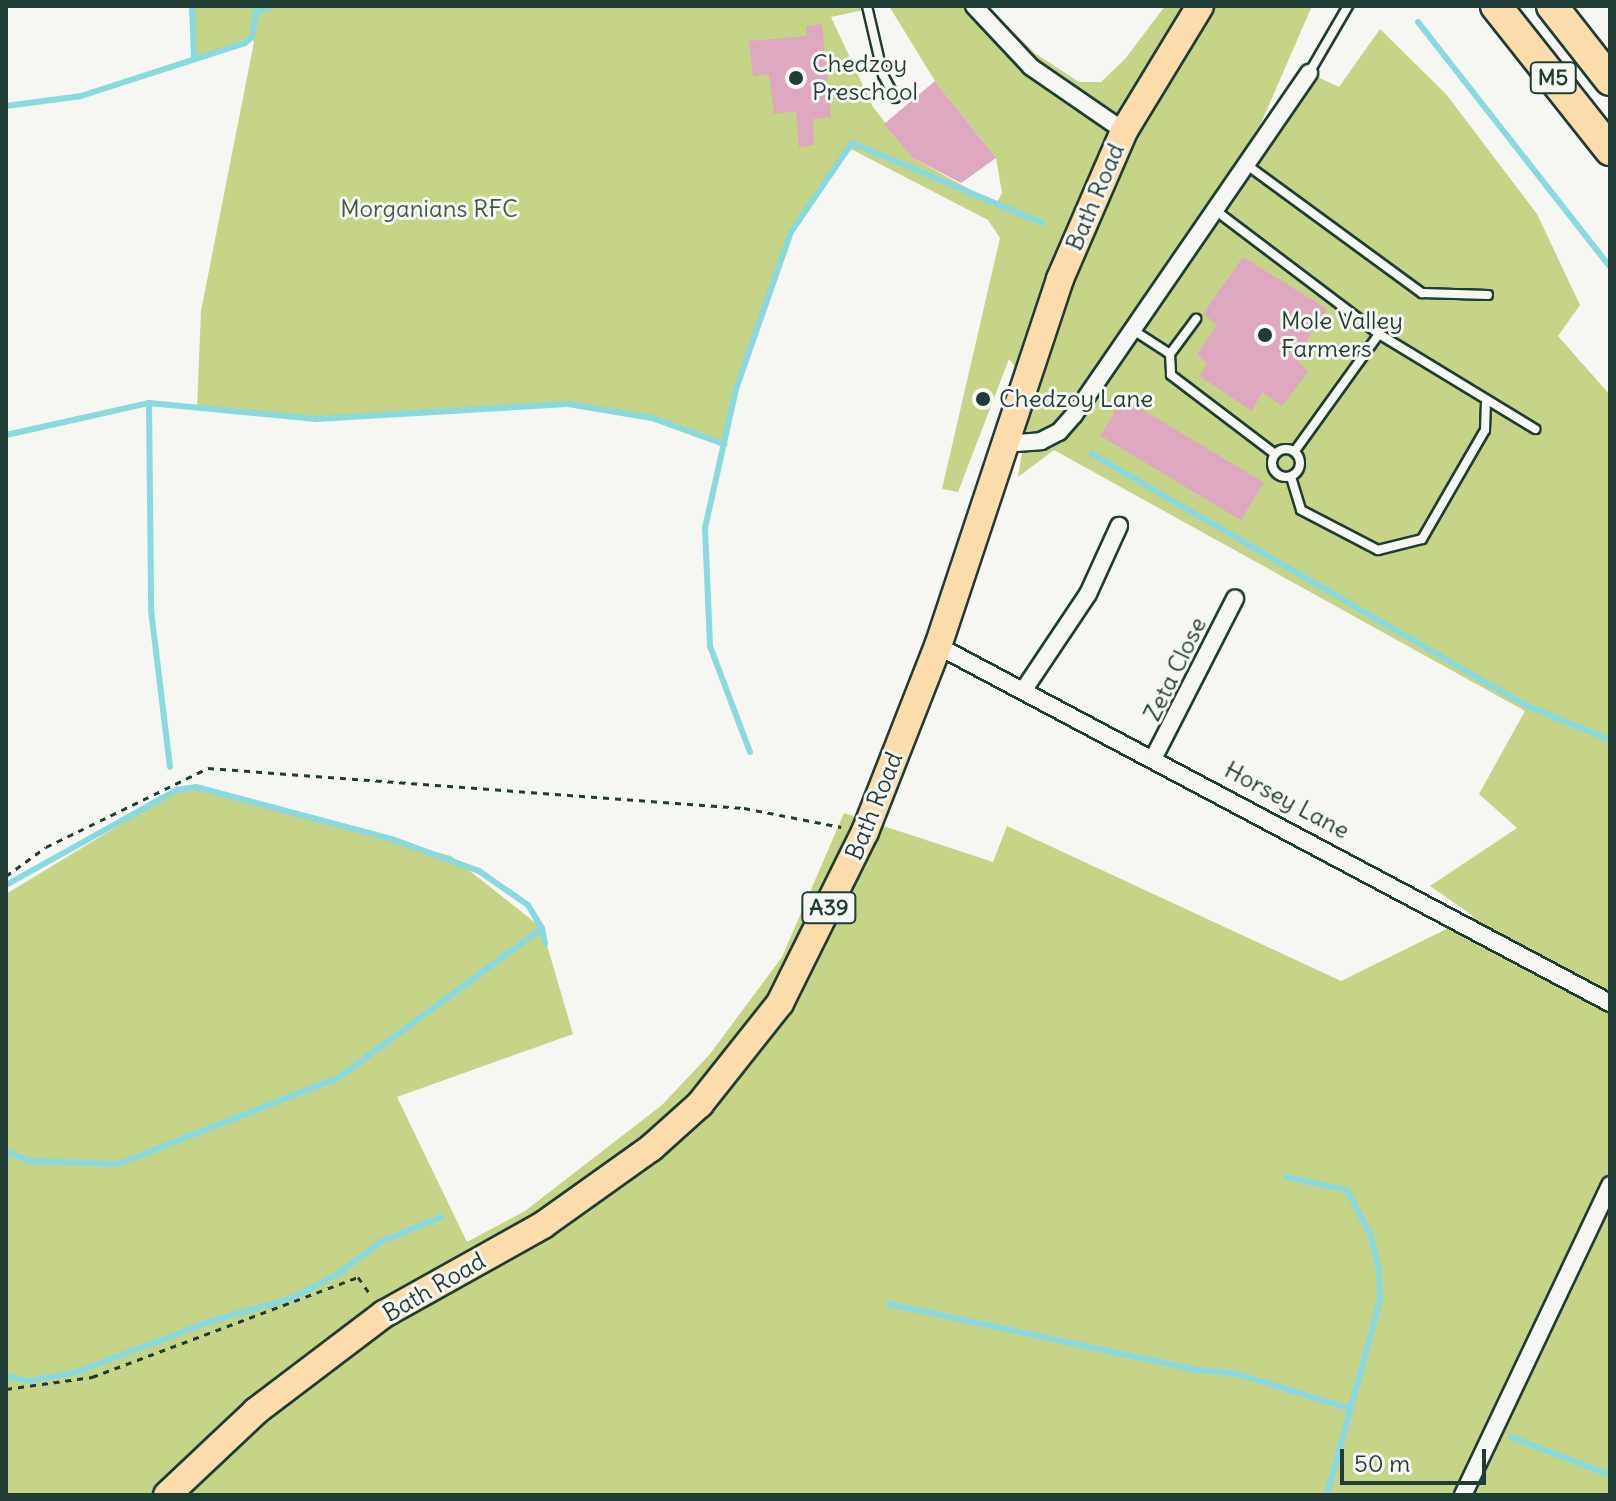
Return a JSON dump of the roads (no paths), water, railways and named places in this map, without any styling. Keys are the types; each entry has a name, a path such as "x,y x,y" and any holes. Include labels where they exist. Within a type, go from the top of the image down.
{"highway":[{"name":"M5","path":"1496,6 1610,150"},
{"name":"M5","path":"1552,6 1610,80"}],"main road":[{"name":"Bath Road","path":"167,1495 256,1411 384,1314 543,1225 645,1153 700,1104 780,1003 865,832 938,646 1002,444 1060,279 1124,131 1200,6"}],"street":[{"path":"974,6 1031,67 1124,131"},
{"path":"1002,444 1041,441 1059,432 1133,330 1309,73"},
{"path":"1023,691 1054,626 1088,594 1119,526"},
{"name":"Zeta Close","path":"1154,757 1235,599"},
{"name":"Horsey Lane","path":"938,646 1154,757 1610,1003"},
{"path":"1463,1495 1610,1185"}],"lane":[{"path":"867,6 883,75 895,98"},
{"path":"1309,73 1348,6"},
{"path":"1247,165 1422,293 1488,295"},
{"path":"1215,210 1379,334 1535,429"},
{"path":"1196,319 1170,354 1171,375 1275,454 1295,451 1379,334"},
{"path":"1133,330 1170,354"},
{"path":"1275,454 1273,469 1291,477 1301,510 1378,550 1422,539 1485,430 1486,401"},
{"path":"1291,477 1301,465 1295,451"}],"waterway":[{"path":"192,6 194,59"},
{"path":"6,106 81,96 245,43 252,37 256,12 272,6"},
{"path":"1418,22 1610,267"},
{"path":"750,752 710,646 705,528 736,389 791,232 852,143 1042,223"},
{"path":"149,403 151,610 170,767"},
{"path":"6,435 149,403 316,419 568,404 652,418 724,444"},
{"path":"1092,454 1523,704 1610,740"},
{"path":"6,885 177,790 196,787 392,839 479,871 528,905 542,928"},
{"path":"6,1151 29,1161 118,1164 338,1078 542,928 545,944"},
{"path":"1286,1177 1347,1190 1371,1236 1379,1270 1380,1301 1327,1495"},
{"path":"6,1376 28,1381 74,1373 206,1323 292,1298 338,1274 382,1241 441,1217"},
{"path":"889,1304 1197,1370 1234,1373 1351,1409"},
{"path":"1511,1437 1610,1475"}],"place":[{"name":"Chedzoy Preschool","path":"796,78"},
{"name":"Mole Valley Farmers","path":"1265,335"},
{"name":"Chedzoy Lane","path":"983,399"}],"park label":[{"name":"Morganians RFC","path":"429,209"}]}
